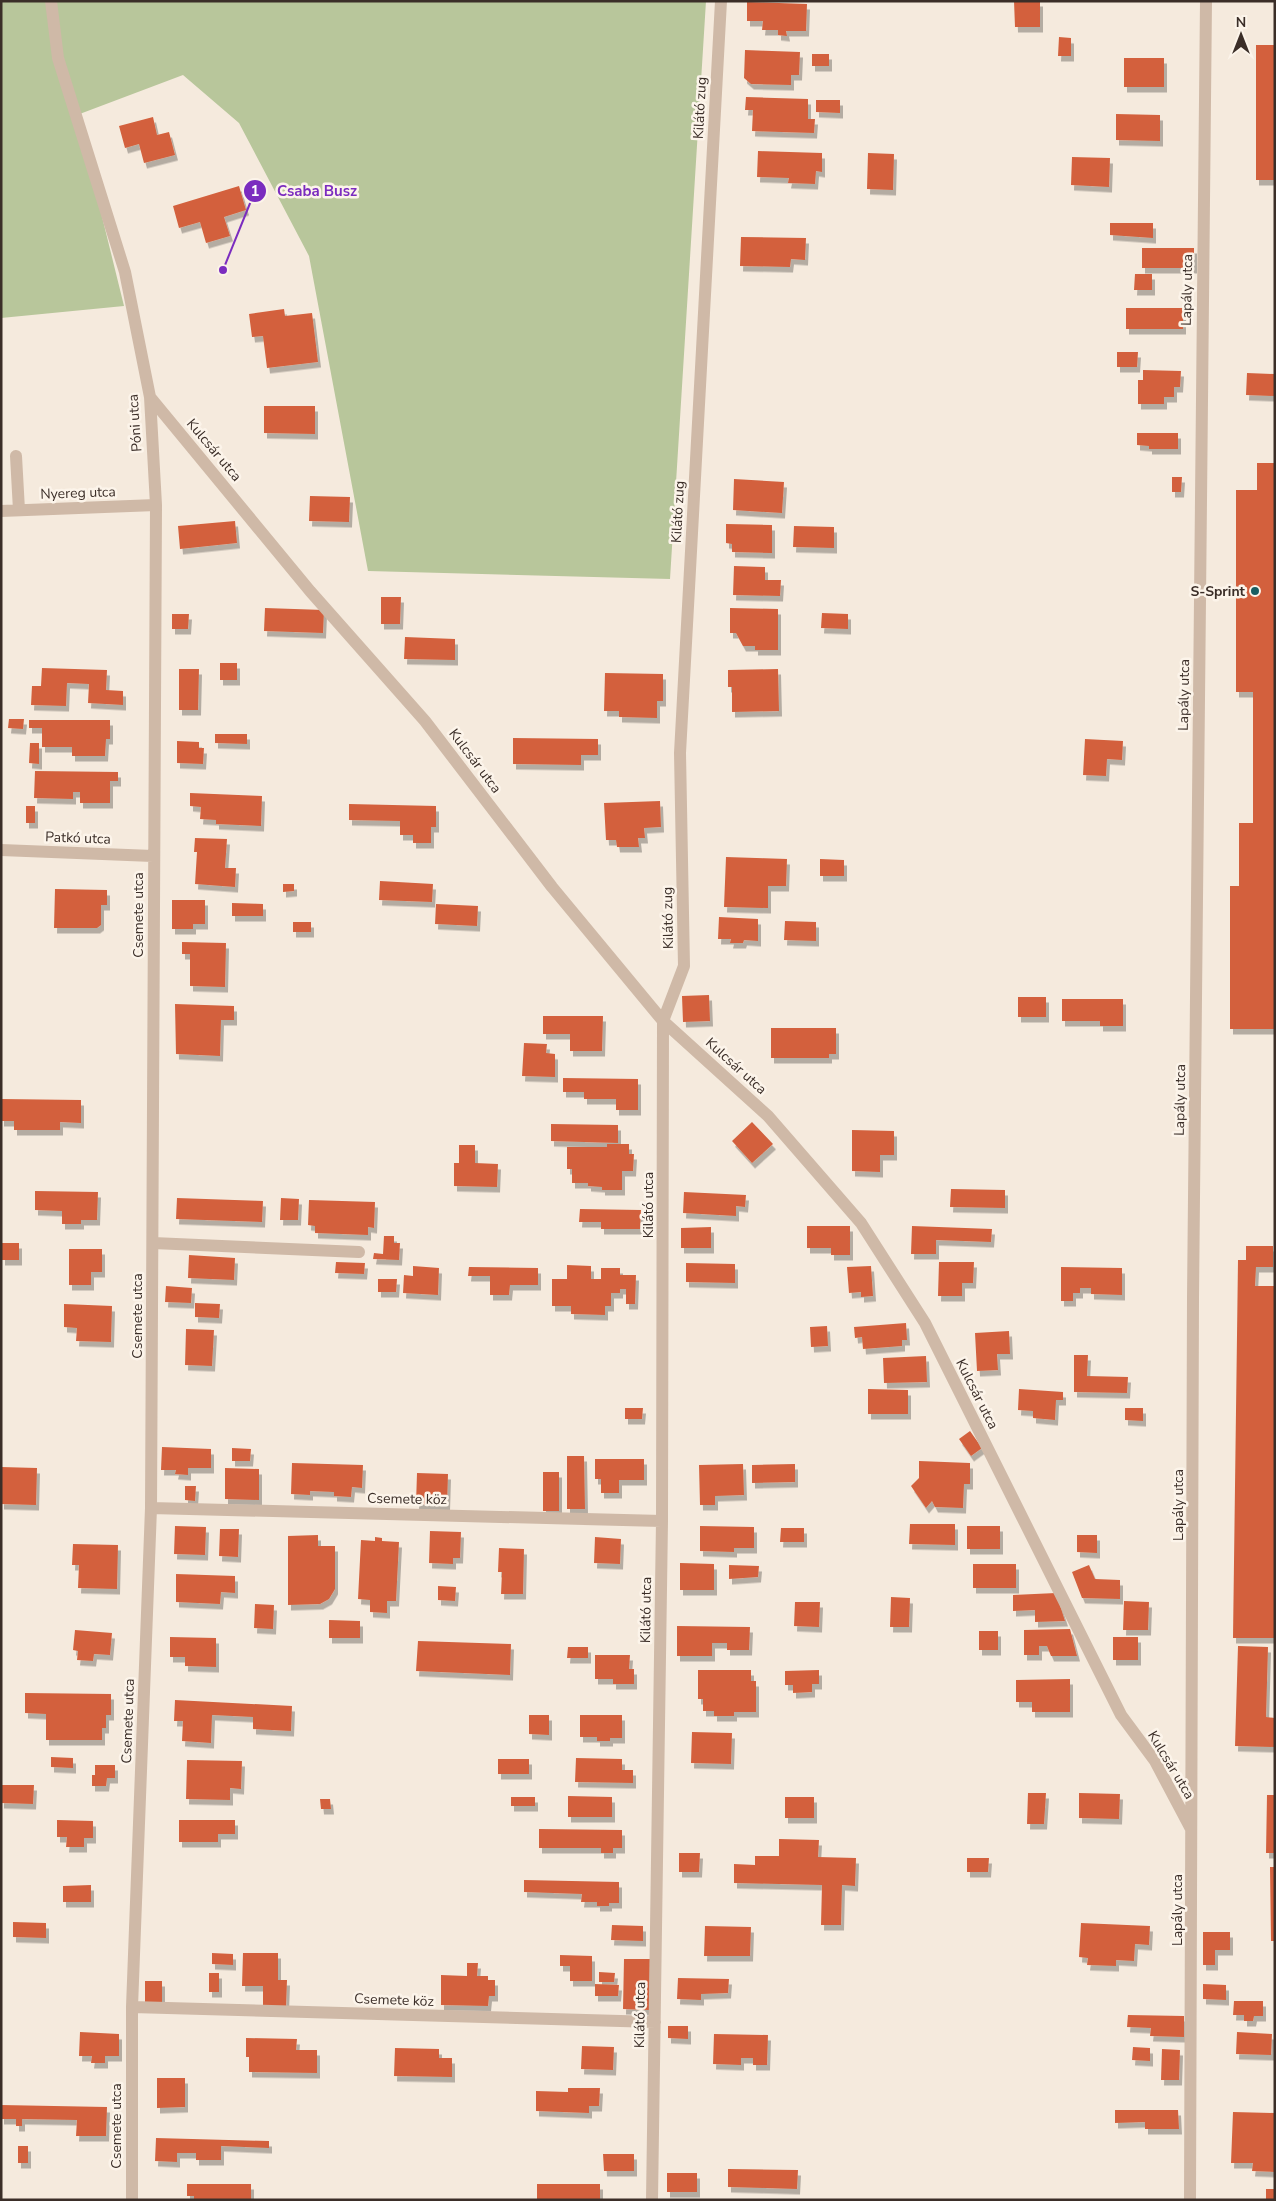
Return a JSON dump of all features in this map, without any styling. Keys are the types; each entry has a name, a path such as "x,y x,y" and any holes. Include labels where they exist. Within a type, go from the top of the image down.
{"street":[{"name":"Póni utca","path":"51,1 58,58 125,272 150,397 156,505 153,856"},
{"name":"Kilátó zug","path":"663,1021 684,966 680,753 721,1"},
{"name":"Lapály utca","path":"1190,2200 1193,1288 1206,1"},
{"name":"Kulcsár utca","path":"150,397 310,591 425,721 552,887 663,1021 768,1116 861,1223 924,1323 1121,1716 1155,1761 1192,1830"},
{"path":"16,456 19,510"},
{"name":"Nyereg utca","path":"1,511 156,505"},
{"name":"Patkó utca","path":"1,850 153,856"},
{"name":"Csemete utca","path":"132,2200 132,2007 151,1508 153,856"},
{"name":"Kilátó utca","path":"652,2200 662,1520 663,1021"},
{"path":"153,1243 360,1252"},
{"name":"Csemete köz","path":"151,1508 662,1520"},
{"name":"Csemete köz","path":"132,2007 655,2022"}],"green space":[{"path":"1,1 706,1 670,579 368,571 309,256 239,123 183,75 77,115 124,306 1,318"}],"building":[{"path":"1014,1 1040,1 1040,27 1015,27"},
{"path":"747,2 807,4 806,31 786,31 787,36 778,35 778,30 762,30 763,21 747,21"},
{"path":"1059,37 1071,38 1071,56 1058,56"},
{"path":"1256,45 1275,45 1275,180 1256,180"},
{"path":"745,50 800,52 799,75 791,75 791,85 751,84 744,78"},
{"path":"812,54 829,54 829,66 812,66"},
{"path":"1124,58 1164,58 1164,87 1124,87"},
{"path":"746,97 808,99 808,119 815,119 814,133 752,131 753,110 745,110"},
{"path":"816,100 840,100 840,113 816,112"},
{"path":"1116,114 1160,115 1160,141 1116,140"},
{"path":"153,117 157,135 169,132 175,155 144,163 139,144 125,148 119,126"},
{"path":"758,151 822,153 822,172 816,171 815,184 788,183 789,178 757,177"},
{"path":"868,153 894,154 893,190 867,189"},
{"path":"1072,157 1110,158 1109,187 1071,185"},
{"path":"239,186 246,210 224,217 230,236 206,243 200,222 179,228 173,206"},
{"path":"1110,223 1153,223 1153,238 1110,235"},
{"path":"741,237 806,238 805,260 791,259 790,267 740,266"},
{"path":"1142,248 1194,248 1194,268 1142,268"},
{"path":"1135,274 1152,274 1152,290 1134,290"},
{"path":"1126,308 1183,308 1183,329 1126,329"},
{"path":"284,309 285,316 312,313 318,362 267,368 263,336 252,337 249,314"},
{"path":"1117,352 1138,352 1137,367 1117,367"},
{"path":"1143,370 1181,371 1180,387 1174,387 1174,397 1164,397 1164,404 1138,404 1138,380 1143,380"},
{"path":"1247,373 1275,374 1275,396 1246,395"},
{"path":"264,406 315,406 315,434 264,433"},
{"path":"1137,433 1178,433 1178,449 1149,449 1149,446 1137,445"},
{"path":"1257,463 1275,463 1275,1029 1230,1029 1230,886 1239,886 1239,823 1253,823 1253,692 1236,692 1236,490 1257,490"},
{"path":"1172,477 1182,477 1181,492 1172,492"},
{"path":"734,479 784,482 782,513 733,510"},
{"path":"310,496 350,497 349,522 309,521"},
{"path":"235,521 237,543 180,549 178,526"},
{"path":"726,524 772,525 772,553 732,552 732,544 726,543"},
{"path":"794,526 834,527 834,548 793,547"},
{"path":"734,566 765,567 765,580 781,580 780,596 733,595"},
{"path":"381,597 401,597 400,624 381,624"},
{"path":"265,608 324,610 323,633 264,631"},
{"path":"730,608 778,609 778,650 755,650 755,646 743,646 736,633 730,633"},
{"path":"822,613 848,614 848,629 821,628"},
{"path":"172,614 189,614 188,629 172,629"},
{"path":"405,637 455,639 455,660 404,659"},
{"path":"220,663 237,663 237,680 220,680"},
{"path":"42,668 107,670 106,690 123,691 123,705 88,703 89,684 67,683 66,706 31,705 32,686 41,686"},
{"path":"179,669 199,669 198,710 179,710"},
{"path":"778,669 779,711 732,712 732,687 728,687 728,670"},
{"path":"605,673 663,674 663,701 657,701 657,718 619,717 619,711 604,711"},
{"path":"9,719 24,719 23,729 8,728"},
{"path":"29,720 110,720 110,739 106,739 105,756 72,756 72,747 42,747 42,728 29,728"},
{"path":"215,734 247,734 247,744 215,743"},
{"path":"513,738 598,739 598,755 581,755 581,765 513,764"},
{"path":"1085,739 1123,741 1122,760 1107,759 1106,776 1083,775"},
{"path":"177,741 199,742 199,748 204,748 203,764 177,763"},
{"path":"30,743 39,743 39,764 29,763"},
{"path":"35,771 118,772 118,781 110,781 110,803 80,803 80,792 73,792 73,799 34,798"},
{"path":"190,793 262,796 261,826 216,824 216,820 200,819 201,807 190,806"},
{"path":"660,801 661,827 644,828 645,838 638,838 639,847 617,847 616,840 606,840 604,803"},
{"path":"349,804 436,806 436,827 431,827 431,843 413,843 413,835 400,835 400,821 349,820"},
{"path":"26,806 35,806 35,823 26,823"},
{"path":"195,838 227,839 225,868 236,868 235,887 195,884 197,852 194,852"},
{"path":"726,857 787,859 786,886 768,886 768,908 724,907"},
{"path":"820,859 844,860 844,876 820,876"},
{"path":"380,881 433,884 432,902 379,900"},
{"path":"283,884 294,884 294,891 283,892"},
{"path":"55,889 107,890 107,905 101,905 101,925 97,928 54,928"},
{"path":"172,900 205,900 205,924 193,924 193,929 172,929"},
{"path":"232,903 263,904 263,916 232,916"},
{"path":"436,904 478,906 477,926 435,924"},
{"path":"719,917 758,919 758,941 744,940 743,943 730,943 731,939 718,939"},
{"path":"785,921 816,922 816,941 784,940"},
{"path":"293,922 311,922 311,932 293,932"},
{"path":"182,942 226,943 225,987 190,986 190,954 182,954"},
{"path":"709,995 710,1021 683,1022 682,996"},
{"path":"1018,997 1046,997 1046,1017 1018,1017"},
{"path":"1062,999 1123,999 1123,1026 1100,1026 1100,1021 1062,1021"},
{"path":"175,1004 234,1006 234,1020 221,1020 220,1056 176,1054"},
{"path":"543,1016 603,1016 602,1051 570,1051 570,1034 543,1034"},
{"path":"771,1028 836,1028 836,1054 829,1054 829,1058 771,1058"},
{"path":"524,1043 547,1044 546,1053 555,1054 555,1077 522,1076"},
{"path":"563,1078 638,1079 638,1110 616,1110 616,1099 584,1099 584,1092 563,1092"},
{"path":"1,1099 81,1100 81,1123 60,1122 60,1130 14,1130 14,1121 1,1121"},
{"path":"752,1122 773,1144 752,1163 732,1141"},
{"path":"551,1124 618,1125 618,1143 551,1141"},
{"path":"852,1130 894,1131 894,1155 880,1155 880,1172 852,1171"},
{"path":"607,1144 629,1144 629,1154 634,1154 633,1171 622,1171 622,1190 602,1190 602,1187 588,1186 588,1183 572,1183 572,1169 567,1169 567,1147 607,1147"},
{"path":"459,1145 475,1145 475,1163 498,1164 497,1187 454,1186 454,1163 459,1163"},
{"path":"951,1189 1005,1190 1005,1208 950,1207"},
{"path":"35,1191 98,1192 97,1220 81,1220 81,1224 62,1224 62,1211 35,1210"},
{"path":"684,1192 746,1195 745,1207 736,1206 736,1216 683,1213"},
{"path":"177,1198 263,1201 262,1222 176,1219"},
{"path":"281,1198 299,1199 298,1220 280,1220"},
{"path":"309,1200 375,1202 374,1228 368,1227 368,1235 315,1233 315,1226 308,1225"},
{"path":"580,1209 641,1210 640,1229 601,1229 601,1222 579,1222"},
{"path":"807,1226 850,1226 850,1255 831,1255 831,1248 807,1248"},
{"path":"912,1226 992,1229 991,1242 936,1240 936,1254 911,1254"},
{"path":"711,1227 711,1248 681,1248 681,1228"},
{"path":"384,1236 394,1236 394,1243 400,1243 399,1260 373,1259 374,1253 383,1254"},
{"path":"2,1243 19,1243 19,1260 2,1260"},
{"path":"1246,1246 1273,1246 1273,1267 1256,1267 1255,1286 1275,1286 1275,1638 1233,1638 1238,1260 1246,1260"},
{"path":"69,1249 102,1249 102,1272 91,1272 91,1285 69,1285"},
{"path":"189,1255 235,1258 234,1280 188,1278"},
{"path":"336,1262 365,1263 364,1274 335,1273"},
{"path":"939,1262 974,1262 973,1283 962,1283 962,1296 938,1296"},
{"path":"686,1263 735,1264 735,1283 686,1282"},
{"path":"567,1265 591,1266 591,1279 601,1279 601,1268 620,1268 620,1275 636,1275 635,1304 626,1304 626,1289 620,1289 620,1293 611,1293 611,1306 605,1306 605,1315 571,1314 571,1306 552,1306 552,1279 567,1279"},
{"path":"413,1266 439,1268 438,1295 403,1293 404,1275 413,1276"},
{"path":"871,1266 873,1296 861,1297 861,1292 849,1293 847,1267"},
{"path":"469,1267 538,1268 538,1285 510,1285 509,1295 490,1295 490,1276 468,1276"},
{"path":"1061,1267 1122,1268 1122,1295 1091,1294 1091,1288 1080,1288 1080,1293 1073,1293 1073,1301 1061,1301"},
{"path":"378,1279 397,1279 396,1292 378,1292"},
{"path":"166,1286 192,1288 191,1303 165,1302"},
{"path":"195,1303 220,1304 219,1318 195,1317"},
{"path":"64,1304 112,1306 111,1342 76,1341 77,1328 64,1327"},
{"path":"906,1323 907,1340 902,1340 902,1346 863,1349 862,1337 855,1338 854,1327"},
{"path":"827,1326 828,1346 811,1347 810,1327"},
{"path":"186,1329 214,1330 212,1366 185,1365"},
{"path":"1009,1331 1010,1354 997,1354 998,1370 977,1371 975,1333"},
{"path":"1074,1355 1088,1355 1087,1376 1128,1377 1127,1393 1074,1392"},
{"path":"926,1356 927,1382 884,1383 883,1358"},
{"path":"868,1389 908,1390 908,1414 868,1414"},
{"path":"1019,1389 1063,1392 1063,1400 1056,1400 1055,1420 1033,1418 1033,1411 1018,1410"},
{"path":"625,1408 643,1408 642,1419 625,1419"},
{"path":"1125,1408 1143,1408 1143,1421 1125,1420"},
{"path":"970,1431 982,1448 971,1456 959,1439"},
{"path":"162,1447 211,1449 211,1468 188,1468 188,1475 175,1474 176,1470 161,1470"},
{"path":"232,1448 251,1449 250,1461 232,1461"},
{"path":"567,1456 584,1456 585,1509 567,1509"},
{"path":"595,1459 644,1459 644,1480 619,1480 619,1493 601,1493 601,1479 595,1479"},
{"path":"919,1461 970,1463 970,1484 964,1484 963,1508 935,1507 932,1501 926,1508 911,1486 919,1478"},
{"path":"292,1463 363,1465 362,1488 352,1487 351,1497 334,1496 334,1492 310,1491 310,1495 291,1494"},
{"path":"743,1464 744,1495 715,1496 715,1505 700,1505 699,1465"},
{"path":"795,1464 795,1482 752,1483 752,1465"},
{"path":"1,1467 37,1468 36,1505 1,1504"},
{"path":"225,1468 259,1469 259,1500 225,1499"},
{"path":"543,1472 559,1472 559,1511 543,1511"},
{"path":"417,1473 448,1474 447,1505 416,1504"},
{"path":"185,1486 196,1486 195,1501 185,1500"},
{"path":"910,1524 955,1524 955,1545 909,1544"},
{"path":"175,1526 206,1527 205,1555 174,1554"},
{"path":"700,1526 754,1527 754,1548 734,1548 734,1552 700,1551"},
{"path":"967,1526 1000,1526 1000,1549 967,1549"},
{"path":"781,1528 804,1528 804,1542 780,1542"},
{"path":"220,1529 239,1529 238,1557 219,1556"},
{"path":"430,1531 461,1532 460,1558 453,1558 453,1564 429,1563"},
{"path":"318,1535 318,1546 335,1546 335,1589 329,1599 320,1604 288,1605 288,1536"},
{"path":"1077,1535 1097,1535 1097,1553 1077,1552"},
{"path":"375,1537 382,1538 382,1541 399,1542 396,1601 387,1601 387,1613 370,1612 370,1600 358,1599 361,1540 375,1541"},
{"path":"595,1537 621,1539 620,1564 594,1563"},
{"path":"73,1544 118,1545 117,1589 78,1588 79,1565 72,1565"},
{"path":"499,1548 524,1549 523,1594 501,1594 502,1572 498,1572"},
{"path":"680,1563 714,1564 714,1590 680,1590"},
{"path":"973,1564 1016,1564 1016,1588 973,1588"},
{"path":"729,1565 759,1566 758,1577 729,1579"},
{"path":"1089,1565 1095,1579 1120,1580 1120,1599 1082,1598 1072,1572"},
{"path":"176,1574 235,1576 235,1593 221,1592 220,1604 176,1602"},
{"path":"438,1586 456,1587 455,1601 438,1600"},
{"path":"1056,1593 1065,1621 1035,1622 1035,1610 1013,1611 1013,1595"},
{"path":"891,1597 910,1598 909,1627 890,1627"},
{"path":"1124,1601 1149,1602 1148,1630 1123,1630"},
{"path":"795,1602 820,1602 819,1627 794,1626"},
{"path":"255,1604 274,1605 273,1629 254,1628"},
{"path":"329,1620 360,1621 360,1638 329,1638"},
{"path":"677,1626 750,1627 749,1650 727,1650 727,1643 712,1643 712,1656 677,1656"},
{"path":"1070,1629 1077,1656 1051,1656 1047,1646 1039,1646 1039,1655 1024,1655 1024,1630"},
{"path":"75,1630 112,1633 110,1655 94,1654 93,1661 77,1660 78,1651 73,1650"},
{"path":"979,1631 998,1631 998,1650 979,1650"},
{"path":"170,1637 216,1638 216,1667 185,1666 185,1657 170,1657"},
{"path":"1113,1637 1138,1637 1138,1660 1113,1660"},
{"path":"418,1641 511,1644 510,1675 416,1671"},
{"path":"1238,1646 1268,1647 1266,1717 1275,1718 1275,1747 1235,1746"},
{"path":"568,1647 588,1647 588,1658 567,1658"},
{"path":"595,1655 630,1655 629,1669 634,1669 634,1684 613,1684 613,1679 595,1679"},
{"path":"698,1670 751,1670 751,1681 756,1681 756,1712 734,1712 734,1716 714,1716 714,1711 703,1711 703,1699 698,1699"},
{"path":"819,1670 819,1684 812,1684 812,1692 793,1693 793,1685 785,1685 785,1671"},
{"path":"1070,1679 1070,1712 1032,1712 1032,1702 1016,1702 1016,1680"},
{"path":"25,1693 111,1694 111,1715 106,1715 106,1728 102,1728 102,1740 46,1740 46,1714 25,1713"},
{"path":"175,1700 292,1706 291,1731 253,1729 253,1717 212,1715 211,1743 182,1741 183,1721 174,1721"},
{"path":"529,1715 549,1715 549,1735 529,1734"},
{"path":"580,1715 622,1715 622,1738 610,1738 610,1741 597,1741 597,1737 580,1737"},
{"path":"692,1732 732,1733 731,1764 691,1763"},
{"path":"51,1757 73,1758 73,1768 51,1767"},
{"path":"576,1758 622,1759 622,1770 633,1770 633,1783 575,1782"},
{"path":"498,1759 529,1759 529,1774 498,1774"},
{"path":"187,1760 242,1761 241,1789 230,1788 230,1800 186,1799"},
{"path":"95,1765 115,1765 115,1778 107,1778 106,1786 92,1786 92,1775 95,1775"},
{"path":"1,1785 34,1785 33,1804 1,1803"},
{"path":"1028,1793 1046,1793 1044,1824 1027,1824"},
{"path":"1079,1793 1120,1794 1119,1819 1079,1818"},
{"path":"1267,1795 1275,1795 1275,1853 1266,1853"},
{"path":"568,1796 612,1797 612,1817 568,1817"},
{"path":"511,1797 535,1797 535,1806 511,1806"},
{"path":"785,1797 814,1797 814,1818 785,1818"},
{"path":"320,1799 330,1799 331,1809 321,1809"},
{"path":"57,1820 93,1821 93,1838 84,1838 84,1847 66,1847 67,1837 57,1837"},
{"path":"179,1820 235,1820 235,1834 218,1834 218,1842 179,1842"},
{"path":"539,1829 622,1830 622,1848 613,1848 613,1853 601,1853 601,1848 539,1848"},
{"path":"779,1839 819,1840 818,1857 856,1858 855,1886 842,1885 841,1925 821,1925 822,1885 734,1883 734,1864 755,1865 755,1856 779,1856"},
{"path":"679,1853 700,1853 699,1872 679,1872"},
{"path":"967,1858 989,1858 988,1872 967,1872"},
{"path":"1270,1867 1275,1867 1275,1941 1271,1941"},
{"path":"524,1880 619,1882 619,1903 609,1903 609,1906 597,1906 597,1902 581,1902 582,1894 524,1892"},
{"path":"91,1885 91,1902 63,1902 63,1886"},
{"path":"13,1922 46,1923 46,1938 13,1937"},
{"path":"1081,1923 1150,1926 1149,1945 1135,1944 1134,1961 1116,1960 1116,1966 1087,1965 1088,1958 1079,1957"},
{"path":"612,1925 643,1926 643,1941 611,1940"},
{"path":"705,1926 751,1927 750,1956 704,1956"},
{"path":"1203,1932 1230,1932 1230,1950 1215,1950 1215,1965 1203,1965"},
{"path":"212,1953 233,1954 233,1965 212,1964"},
{"path":"243,1953 278,1953 278,1980 287,1980 286,2006 263,2006 263,1986 242,1986"},
{"path":"560,1955 592,1956 592,1981 570,1981 570,1966 560,1966"},
{"path":"624,1959 650,1959 649,2010 623,2009"},
{"path":"467,1963 478,1963 477,1976 488,1976 488,1980 495,1980 495,1996 489,1996 488,2006 441,2005 441,1975 467,1976"},
{"path":"599,1972 615,1973 614,1982 599,1982"},
{"path":"209,1973 219,1973 219,1992 209,1992"},
{"path":"678,1978 729,1979 728,1993 701,1994 701,2000 677,1999"},
{"path":"145,1981 162,1981 162,2004 145,2004"},
{"path":"595,1984 619,1985 618,1996 595,1996"},
{"path":"1203,1984 1226,1985 1226,2000 1203,1999"},
{"path":"1234,2001 1263,2001 1263,2016 1254,2016 1253,2021 1244,2021 1244,2015 1233,2015"},
{"path":"1128,2015 1184,2016 1184,2037 1150,2036 1151,2028 1127,2027"},
{"path":"668,2026 688,2026 688,2039 668,2038"},
{"path":"80,2032 119,2034 119,2056 105,2056 105,2063 91,2063 92,2056 79,2056"},
{"path":"1237,2032 1272,2034 1271,2055 1236,2054"},
{"path":"714,2034 768,2035 767,2065 753,2065 753,2058 741,2058 741,2065 713,2064"},
{"path":"246,2038 297,2039 296,2050 317,2050 317,2073 249,2072 249,2057 246,2057"},
{"path":"582,2046 614,2047 613,2070 581,2069"},
{"path":"1133,2047 1150,2048 1150,2061 1132,2060"},
{"path":"395,2048 439,2049 439,2058 452,2058 452,2077 394,2076"},
{"path":"1162,2049 1180,2050 1179,2080 1161,2080"},
{"path":"157,2078 185,2078 185,2107 157,2108"},
{"path":"568,2088 600,2088 599,2106 589,2106 589,2113 536,2111 536,2091 568,2092"},
{"path":"1,2105 107,2107 106,2136 76,2136 77,2120 22,2119 22,2126 16,2126 16,2119 1,2119"},
{"path":"1115,2110 1178,2110 1179,2129 1145,2129 1145,2122 1115,2123"},
{"path":"1233,2112 1275,2113 1275,2172 1252,2171 1253,2163 1231,2163"},
{"path":"156,2138 269,2141 269,2148 221,2146 221,2160 196,2160 196,2153 177,2153 177,2162 155,2161"},
{"path":"18,2146 28,2146 28,2163 18,2163"},
{"path":"603,2154 634,2154 634,2171 604,2171"},
{"path":"728,2169 798,2170 797,2189 728,2187"},
{"path":"667,2173 697,2173 697,2192 667,2192"},
{"path":"187,2184 251,2184 251,2200 194,2200 194,2196 187,2196"},
{"path":"537,2184 600,2184 600,2200 537,2200"},
{"path":"1266,2189 1275,2189 1275,2200 1266,2200"}],"place":[{"name":"Csaba Busz","path":"223,270"},
{"name":"S-Sprint","path":"1255,591"}]}
